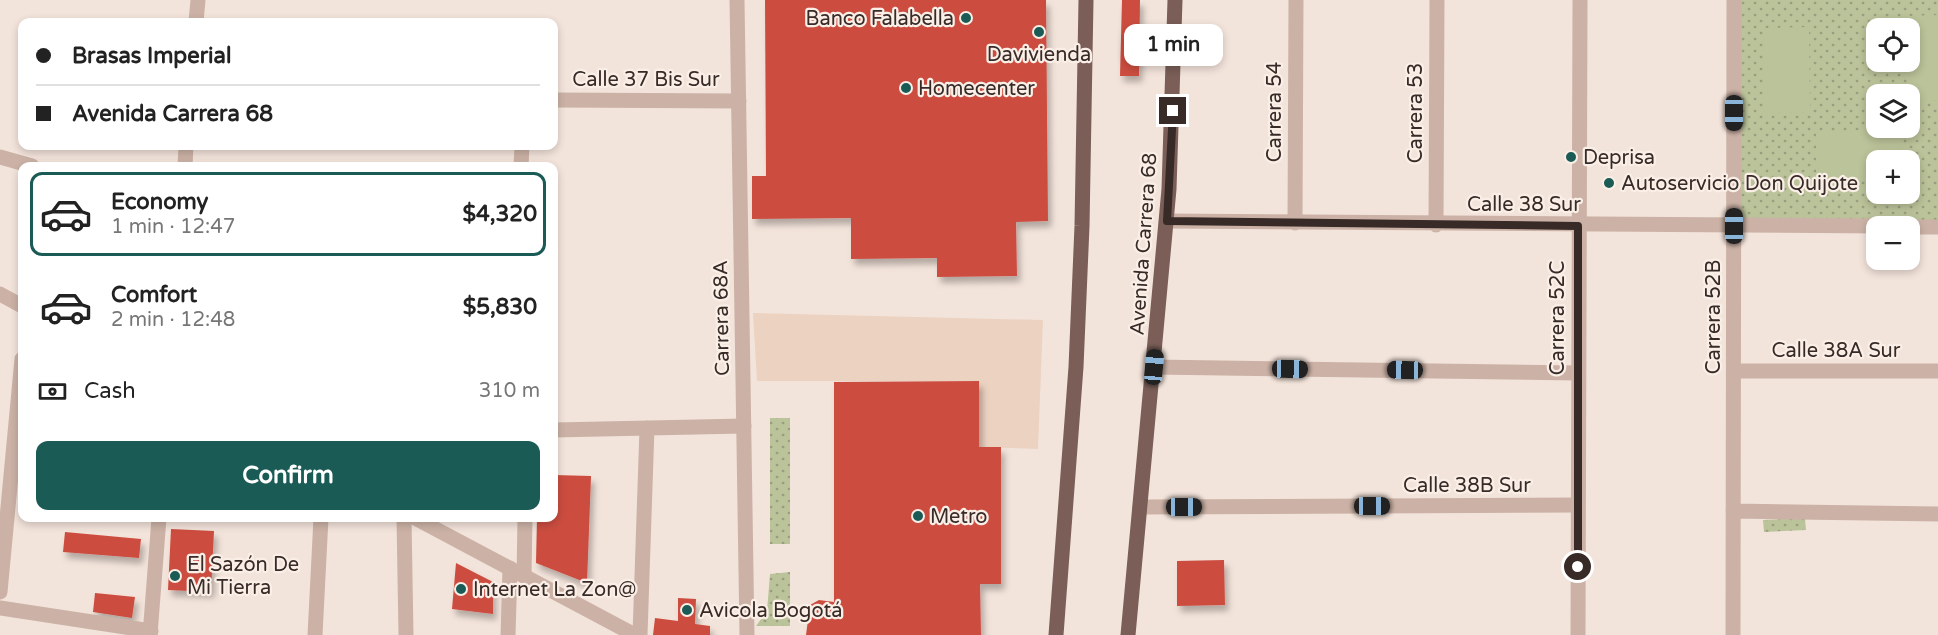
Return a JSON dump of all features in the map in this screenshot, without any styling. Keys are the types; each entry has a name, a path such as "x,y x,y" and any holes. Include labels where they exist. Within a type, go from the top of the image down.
{"main road":[{"path":"1056,635 1076,367 1082,226 1086,0"},
{"name":"Avenida Carrera 68","path":"1128,635 1167,221 1175,0"}],"street":[{"path":"196,18 198,0"},
{"name":"Carrera 68A","path":"737,0 747,635"},
{"name":"Carrera 54","path":"1295,223 1296,0"},
{"name":"Carrera 53","path":"1436,225 1437,0"},
{"name":"Carrera 52C","path":"1578,635 1580,0"},
{"name":"Carrera 52B","path":"1733,635 1734,0"},
{"name":"Calle 37 Bis Sur","path":"558,100 739,101"},
{"path":"0,157 18,162"},
{"name":"Calle 38 Sur","path":"1167,221 1436,225 1866,226"},
{"path":"1920,226 1938,227"},
{"path":"0,294 18,304"},
{"path":"1154,367 1578,373"},
{"name":"Calle 38A Sur","path":"1734,371 1938,371"},
{"path":"0,592 18,401"},
{"path":"558,430 744,426"},
{"path":"640,635 647,428"},
{"name":"Calle 38B Sur","path":"1140,507 1578,505"},
{"path":"1733,511 1938,514"},
{"path":"0,608 151,633 159,522"},
{"path":"315,635 321,522"},
{"path":"404,522 406,635"},
{"path":"423,522 635,635"},
{"path":"524,576 525,522"},
{"path":"508,635 510,568"}],"green space":[{"path":"1737,0 1938,0 1938,223 1920,223 1920,216 1866,216 1866,222 1738,220"},
{"path":"1938,15 1938,100 1920,101 1920,84 1910,84 1910,72 1920,72 1920,18 1909,18 1909,16"},
{"path":"1809,27 1810,112 1764,113 1763,28"},
{"path":"1866,130 1866,138 1900,138 1901,150 1866,150 1866,180 1816,183 1816,133"},
{"path":"770,418 790,418 790,544 770,544"},
{"path":"1805,518 1806,530 1764,532 1763,520"},
{"path":"790,572 790,626 756,626 767,611 770,574"}],"shaded area":[{"path":"753,313 1043,320 1038,449 979,447 979,381 757,381"}],"building":[{"name":"Homecenter","path":"765,0 1046,0 1048,221 1016,222 1017,276 937,277 937,258 851,259 851,218 752,219 752,176 766,176"},
{"path":"1122,0 1140,0 1139,76 1120,76"},
{"name":"Metro","path":"979,381 979,447 1001,447 1001,584 980,584 981,635 806,635 810,605 819,600 834,602 834,382"},
{"path":"558,475 591,476 587,583 536,563 537,522 558,522"},
{"path":"171,529 214,531 211,592 168,590"},
{"path":"65,532 141,539 139,558 63,552"},
{"path":"1224,560 1225,605 1177,606 1177,561"},
{"path":"456,563 493,582 493,614 452,609"},
{"path":"95,593 135,597 132,618 93,612"},
{"path":"678,598 696,599 695,624 710,626 710,635 653,635 655,618 678,621"}],"place":[{"name":"Banco Falabella","path":"966,18"},
{"name":"Davivienda","path":"1039,32"},
{"name":"Homecenter","path":"906,88"},
{"name":"Deprisa","path":"1571,157"},
{"name":"Autoservicio Don Quijote","path":"1609,183"},
{"name":"Metro","path":"918,516"},
{"name":"El Sazón De Mi Tierra","path":"175,576"},
{"name":"Internet La Zon@","path":"461,589"},
{"name":"Avicola Bogotá","path":"687,610"}],"route":[{"path":"1173,111 1167,221 1578,226 1578,567"}]}
